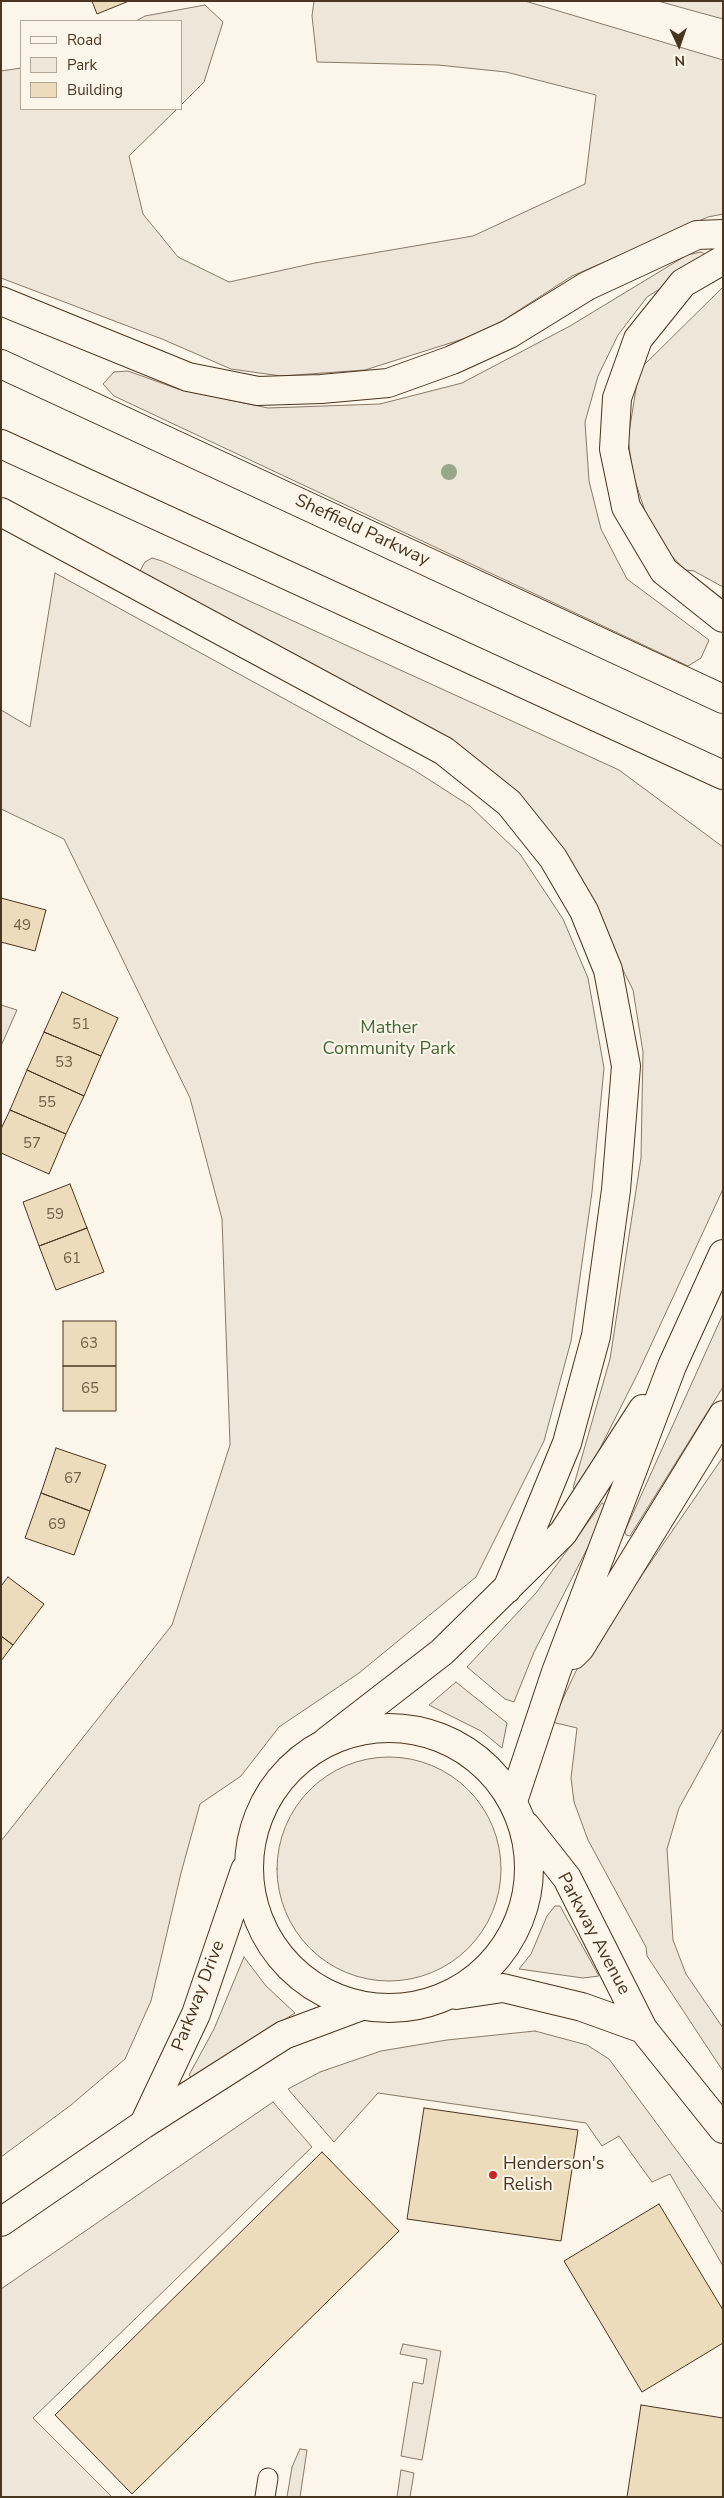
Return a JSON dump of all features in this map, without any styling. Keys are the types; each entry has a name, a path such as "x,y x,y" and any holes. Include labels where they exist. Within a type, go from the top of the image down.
{"main road":[{"path":"1,301 188,377 258,392 388,383 452,360 509,334 587,286 697,235 723,234"},
{"path":"723,260 683,283 638,339 617,398 614,449 626,507 664,572 723,618"},
{"name":"Sheffield Parkway","path":"1,364 723,699"},
{"path":"1,444 723,775"},
{"path":"1,512 444,751 509,803 553,858 584,911 608,970 626,1066 616,1190 596,1336 567,1443 507,1589"},
{"path":"672,1366 562,1533 442,1652 327,1742 301,1758 278,1780 257,1818 247,1865 253,1908 265,1937 281,1960 309,1986 359,2007 403,2009 452,1995 485,1972 510,1943 528,1892 530,1854 517,1810 556,1672 672,1366 723,1254"},
{"path":"556,1672 580,1648 723,1415"},
{"name":"Parkway Avenue","path":"327,1742 374,1728 424,1732 457,1745 487,1766 567,1878 643,2029 723,2129"},
{"name":"Parkway Drive","path":"144,2124 196,2014 247,1865"},
{"name":"Parkway Avenue","path":"452,1995 503,1988 582,2007 643,2029"},
{"path":"1,2222 144,2124 284,2035 359,2007"}],"lane":[{"path":"265,2497 268,2478"}],"green space":[{"path":"314,1 525,1 723,60 723,214 708,217 572,276 485,332 365,370 281,376 231,369 162,339 1,278 1,71 20,68 20,110 176,110 129,156 143,214 178,257 229,282 315,263 473,236 585,184 596,95 506,72 438,65 317,62 312,16"},
{"path":"658,1 723,1 723,19 690,10"},
{"path":"205,5 223,22 204,82 182,104 182,20 138,20 145,16"},
{"path":"701,252 710,257 647,297 618,335 598,376 585,422 589,481 601,529 627,579 709,640 701,658 688,666 114,396 103,384 114,372 128,371 178,389 268,408 380,404 462,383 570,326 687,255"},
{"path":"723,287 723,587 694,571 685,570 666,550 648,520 633,475 628,439 639,370"},
{"path":"152,558 619,770 723,847 723,1189 638,1373 577,1491 573,1488 610,1359 641,1158 643,1052 633,990 608,940 531,815 140,577 140,571 145,562"},
{"name":"Mather Community Park","path":"55,573 414,770 470,806 520,854 563,919 588,978 604,1068 592,1192 571,1341 544,1441 476,1577 359,1673 279,1727 241,1776 200,1804 181,1873 151,2001 125,2059 71,2105 1,2157 1,1841 172,1625 230,1445 222,1219 190,1098 64,839 1,809 1,710 30,727"},
{"path":"1,1005 17,1010 1,1046"},
{"path":"723,1314 723,1387 630,1536 626,1535 625,1531"},
{"path":"723,1457 723,1728 679,1808 667,1849 673,1940 686,1974 723,2028 723,2071 647,1956 646,1947 588,1840 574,1802 571,1778 577,1728 552,1722 576,1671"},
{"path":"602,1503 606,1506 606,1512 534,1652 514,1702 505,1699 467,1667 536,1593"},
{"path":"456,1682 507,1723 502,1748 481,1731 429,1705"},
{"path":"389,1757 421,1762 432,1766 451,1776 468,1790 482,1807 492,1826 496,1837 501,1869 496,1901 492,1912 482,1931 468,1948 451,1962 432,1972 421,1976 389,1981 357,1976 346,1972 327,1962 310,1948 296,1931 286,1912 282,1901 277,1869 282,1837 286,1826 296,1807 310,1790 327,1776 346,1766 357,1762"},
{"path":"555,1906 560,1906 599,1976 583,1978 519,1969 531,1954 547,1916"},
{"path":"244,1957 266,1986 295,2013 230,2054 195,2081 189,2075 214,2029"},
{"path":"535,2031 587,2045 609,2059 723,2213 723,2266 670,2174 652,2182 619,2136 602,2146 586,2123 378,2093 334,2142 288,2089 320,2072 381,2051 447,2040"},
{"path":"273,2102 312,2147 33,2418 112,2497 1,2497 1,2289"},
{"path":"403,2344 441,2351 422,2460 401,2456 413,2382 423,2384 427,2359 400,2354"},
{"path":"300,2449 307,2450 300,2497 287,2497 292,2467"},
{"path":"401,2470 414,2473 410,2497 397,2497"}],"building":[{"path":"92,1 129,1 97,14"},
{"path":"1,898 46,910 35,951 1,942"},
{"path":"62,992 118,1018 101,1056 44,1032"},
{"path":"44,1032 101,1056 84,1096 27,1070"},
{"path":"27,1070 84,1096 66,1134 10,1110"},
{"path":"10,1110 66,1134 49,1174 1,1153 1,1129"},
{"path":"70,1184 87,1228 39,1246 23,1202"},
{"path":"87,1228 104,1272 56,1290 39,1246"},
{"path":"63,1321 116,1321 116,1366 63,1366"},
{"path":"63,1366 116,1366 116,1411 63,1411"},
{"path":"56,1448 106,1465 90,1511 41,1493"},
{"path":"41,1493 90,1511 74,1555 25,1538"},
{"path":"8,1577 44,1604 13,1645 1,1636 1,1586"},
{"path":"1,1636 13,1645 1,1661"},
{"name":"Henderson's Relish","path":"424,2108 578,2130 561,2241 407,2219"},
{"path":"322,2152 399,2231 132,2494 55,2415"},
{"path":"659,2204 723,2310 723,2343 642,2392 564,2261"},
{"path":"641,2405 723,2418 723,2497 627,2497"}],"place":[{"name":"Henderson's Relish","path":"493,2175"}]}
